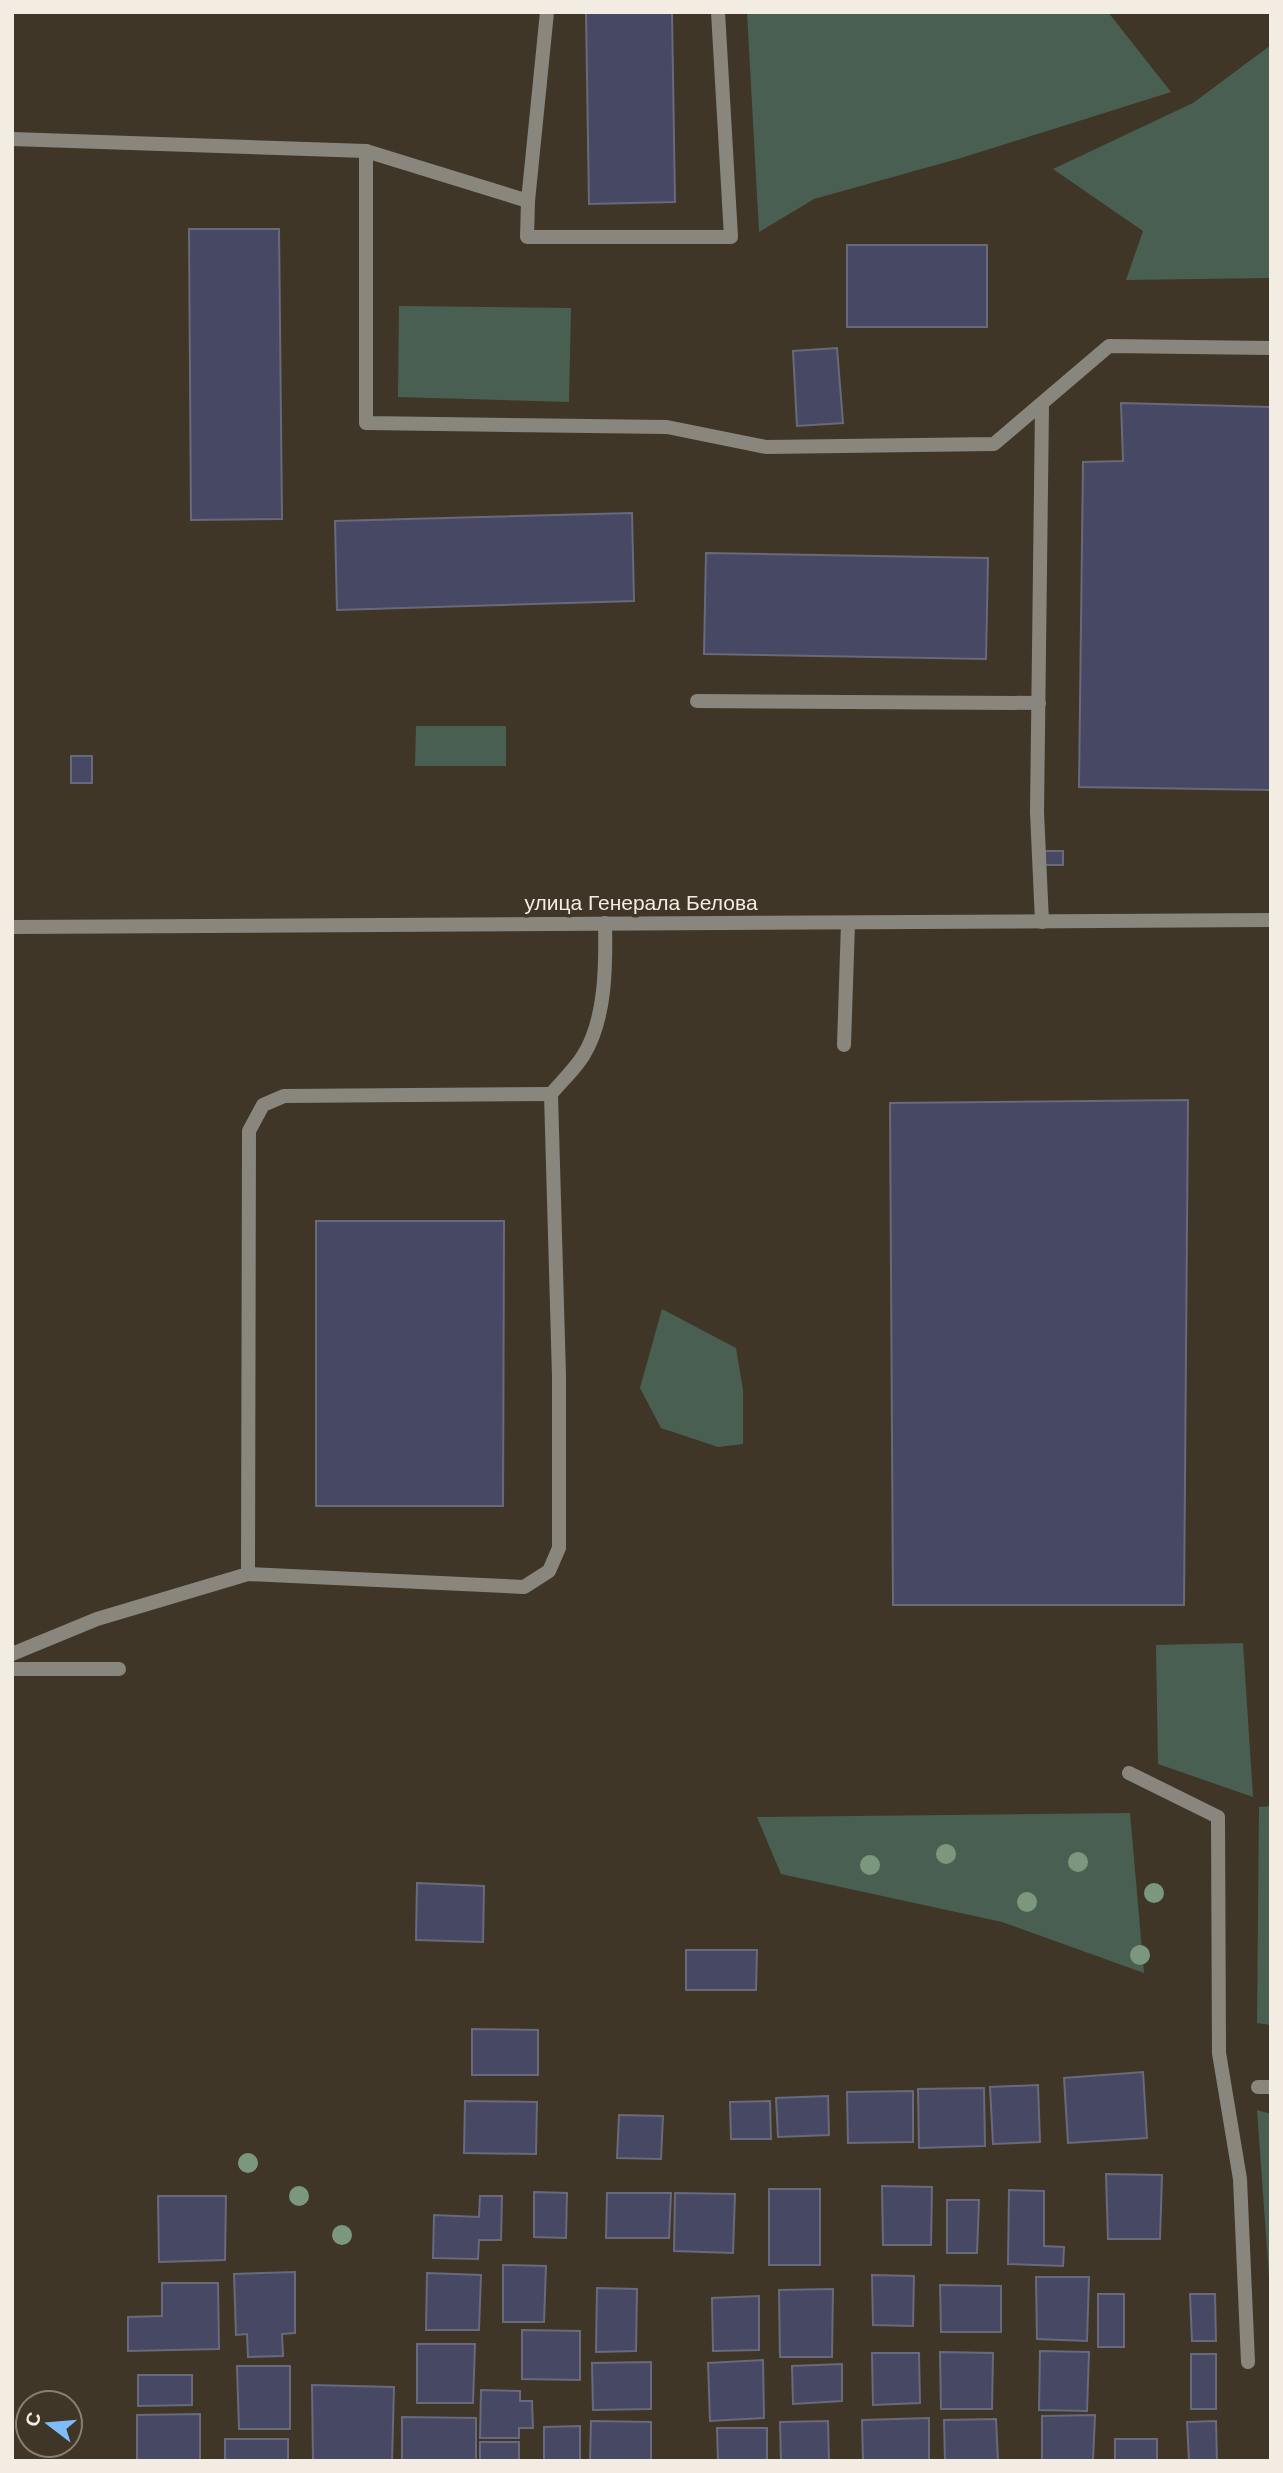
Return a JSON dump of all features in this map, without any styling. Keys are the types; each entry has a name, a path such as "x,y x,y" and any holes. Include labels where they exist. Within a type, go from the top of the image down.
{"street":[{"path":"547,12 528,201 527,237 732,237 718,12"},
{"path":"12,139 366,151 528,201"},
{"path":"366,151 366,423 667,427 766,447 994,444 1042,406 1109,346 1271,348"},
{"path":"1042,406 1037,812 1042,922"},
{"path":"696,701 1039,703"},
{"name":"улица Генерала Белова","path":"12,927 1271,920"},
{"path":"12,1654 97,1619 248,1574 524,1587 549,1571 559,1548 559,1376 551,1094 584,1055 598,1013 606,976 606,923"},
{"path":"844,1045 848,923"},
{"path":"248,1574 249,1131 262,1105 284,1096 551,1094"},
{"path":"12,1669 119,1669"},
{"path":"1129,1773 1218,1817 1219,2053 1240,2179 1248,2362"}],"green space":[{"path":"747,12 1108,12 1171,92 961,158 814,199 759,232"},
{"path":"1271,45 1271,278 1126,280 1143,231 1053,169 1193,103"},
{"path":"399,306 571,308 569,402 398,397"},
{"path":"416,726 506,726 506,766 415,766"},
{"path":"662,1309 736,1348 743,1390 743,1444 718,1447 661,1428 640,1388"},
{"path":"1243,1643 1253,1797 1158,1764 1156,1645"},
{"path":"1271,1806 1271,2025 1257,2023 1259,1807"},
{"path":"1130,1813 1144,1973 1002,1922 781,1874 757,1817"},
{"path":"1257,2110 1271,2114 1271,2304"}],"building":[{"path":"586,12 672,12 675,202 589,204"},
{"path":"189,229 279,229 282,519 191,520"},
{"path":"847,245 987,245 987,327 847,327"},
{"path":"837,348 843,423 797,426 793,351"},
{"path":"1121,403 1271,407 1271,790 1079,787 1083,462 1123,461"},
{"path":"632,513 634,601 337,610 335,521"},
{"path":"706,553 988,558 986,659 704,654"},
{"path":"71,756 92,756 92,783 71,783"},
{"path":"1045,851 1063,851 1063,865 1044,865"},
{"path":"1188,1100 1184,1605 893,1605 890,1103"},
{"path":"316,1221 504,1221 503,1506 316,1506"},
{"path":"417,1883 484,1886 483,1942 416,1940"},
{"path":"686,1950 757,1950 756,1990 686,1990"},
{"path":"472,2029 538,2030 538,2075 472,2075"},
{"path":"1143,2072 1147,2138 1068,2143 1064,2078"},
{"path":"1038,2085 1040,2142 993,2144 990,2087"},
{"path":"984,2088 985,2146 919,2148 918,2089"},
{"path":"913,2091 913,2142 848,2143 847,2092"},
{"path":"828,2096 829,2135 778,2137 776,2098"},
{"path":"465,2101 537,2102 536,2154 464,2153"},
{"path":"770,2101 771,2139 731,2139 730,2102"},
{"path":"619,2115 663,2116 661,2159 617,2158"},
{"path":"1106,2174 1162,2175 1160,2239 1108,2239"},
{"path":"882,2186 932,2187 931,2245 883,2245"},
{"path":"769,2189 820,2189 820,2265 769,2265"},
{"path":"1009,2190 1044,2191 1044,2246 1064,2247 1063,2266 1008,2264"},
{"path":"534,2192 567,2193 566,2238 534,2237"},
{"path":"607,2193 671,2193 669,2238 606,2238"},
{"path":"675,2193 735,2194 733,2253 674,2251"},
{"path":"158,2196 226,2196 225,2260 159,2262"},
{"path":"480,2196 502,2196 501,2240 479,2240 478,2259 433,2258 434,2215 479,2217"},
{"path":"947,2200 979,2200 977,2253 947,2253"},
{"path":"503,2265 546,2266 544,2322 503,2322"},
{"path":"295,2272 295,2333 282,2334 283,2356 248,2357 247,2334 236,2335 234,2274"},
{"path":"427,2273 481,2275 479,2330 426,2330"},
{"path":"872,2275 914,2276 913,2326 873,2325"},
{"path":"1036,2277 1089,2277 1087,2341 1037,2339"},
{"path":"162,2283 218,2283 219,2349 128,2351 128,2317 162,2316"},
{"path":"940,2285 1001,2286 1001,2332 941,2332"},
{"path":"597,2288 637,2289 636,2351 596,2352"},
{"path":"833,2289 832,2357 780,2357 779,2290"},
{"path":"1098,2294 1124,2294 1124,2347 1098,2347"},
{"path":"1190,2294 1215,2294 1216,2341 1192,2341"},
{"path":"759,2296 759,2350 713,2351 712,2298"},
{"path":"522,2330 580,2331 580,2380 522,2379"},
{"path":"417,2344 475,2344 473,2403 417,2403"},
{"path":"1040,2351 1089,2352 1087,2411 1039,2410"},
{"path":"940,2352 993,2353 992,2409 941,2409"},
{"path":"872,2353 919,2353 920,2403 873,2405"},
{"path":"1191,2354 1216,2354 1216,2409 1191,2409"},
{"path":"763,2360 764,2418 710,2421 708,2363"},
{"path":"651,2362 651,2409 593,2410 592,2363"},
{"path":"842,2364 842,2401 793,2404 792,2366"},
{"path":"237,2366 290,2366 290,2429 239,2429"},
{"path":"138,2375 192,2375 192,2405 138,2406"},
{"path":"312,2385 394,2387 392,2461 313,2461"},
{"path":"481,2390 520,2391 520,2401 532,2401 533,2428 519,2428 519,2438 480,2438"},
{"path":"200,2414 200,2461 137,2461 137,2415"},
{"path":"1095,2415 1093,2461 1042,2461 1042,2416"},
{"path":"402,2417 476,2418 476,2461 402,2461"},
{"path":"929,2418 929,2461 863,2461 862,2420"},
{"path":"996,2419 998,2461 945,2461 944,2420"},
{"path":"591,2421 651,2422 651,2461 590,2461"},
{"path":"828,2421 829,2461 781,2461 780,2422"},
{"path":"1216,2421 1217,2461 1189,2461 1187,2422"},
{"path":"580,2426 580,2461 544,2461 544,2427"},
{"path":"717,2428 767,2428 767,2461 718,2461"},
{"path":"225,2439 288,2439 288,2461 225,2461"},
{"path":"1115,2439 1157,2439 1157,2461 1115,2461"},
{"path":"480,2442 519,2442 519,2461 480,2461"}]}
